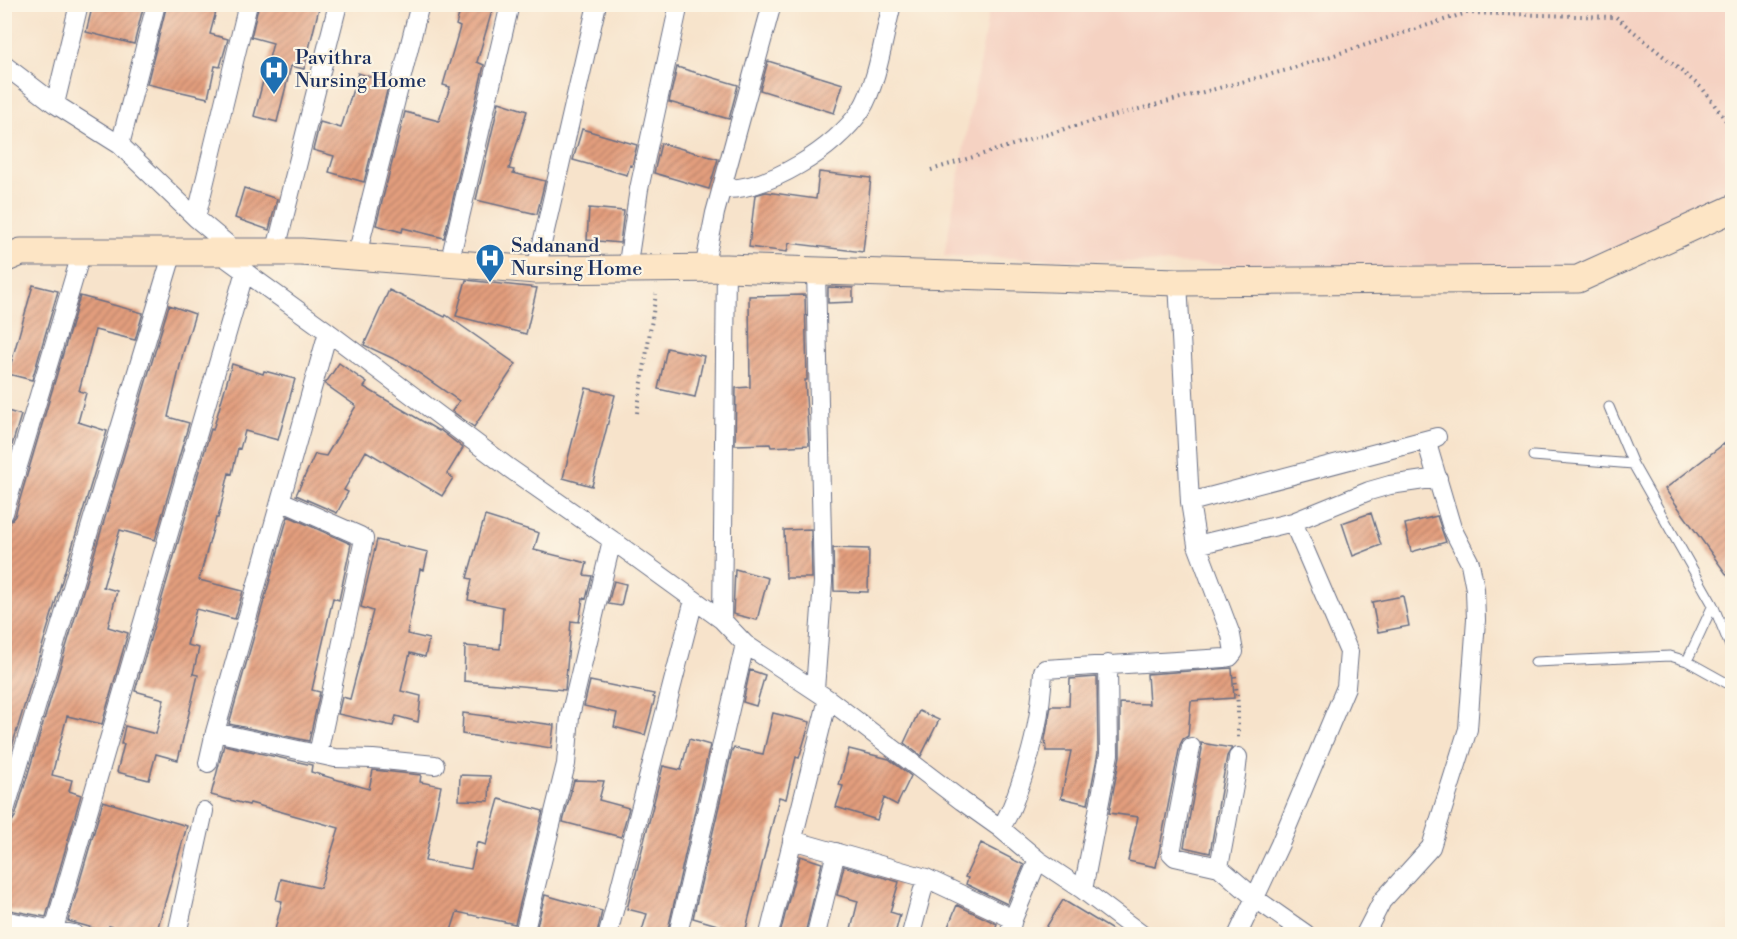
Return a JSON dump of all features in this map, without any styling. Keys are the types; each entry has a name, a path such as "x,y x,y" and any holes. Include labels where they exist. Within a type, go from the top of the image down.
{"street":[{"path":"55,104 79,4"},
{"path":"120,145 156,4"},
{"path":"196,218 248,4"},
{"path":"275,253 338,4"},
{"path":"357,255 420,4"},
{"path":"448,264 510,4"},
{"path":"536,270 597,4"},
{"path":"627,270 639,189 679,4"},
{"path":"722,620 715,268 722,189 772,4"},
{"path":"722,189 736,190 780,175 827,146 845,128 861,110 872,86 891,4"},
{"path":"4,65 55,104 120,145 196,218 234,259 328,332 509,468 722,620 745,644 821,694 1000,828 1038,860 1083,890 1140,934"},
{"path":"4,259 21,252 173,252 234,259 301,252 536,270 715,268 1178,282 1578,279 1732,209"},
{"path":"4,513 82,251"},
{"path":"4,814 173,252"},
{"path":"54,929 234,259"},
{"path":"769,934 792,840 821,694 823,582 816,270"},
{"path":"1000,828 1008,816 1033,748 1042,704 1043,671 1048,667 1225,658 1233,655 1234,652 1231,635 1197,545 1190,502 1178,282"},
{"path":"208,763 214,732 328,332"},
{"path":"1190,502 1432,438 1438,478 1452,528 1470,563 1475,589 1476,620 1468,729 1431,848 1382,900 1365,934"},
{"path":"1197,545 1293,522 1389,485 1438,478"},
{"path":"281,501 364,539 318,754"},
{"path":"1238,934 1256,899 1346,687 1349,652 1293,522"},
{"path":"524,934 566,764 570,716 612,540"},
{"path":"608,934 694,600"},
{"path":"678,934 745,644"},
{"path":"1083,890 1108,754 1108,664"},
{"path":"214,732 335,758 435,765"},
{"path":"1191,747 1171,853 1175,857 1219,867 1256,899 1306,934"},
{"path":"1219,867 1238,757"},
{"path":"177,934 204,811"},
{"path":"792,840 926,878 1011,927 1038,860"},
{"path":"816,934 836,852"},
{"path":"911,934 926,878"},
{"path":"7,925 54,929 74,934"}],"lane":[{"path":"1609,407 1633,464 1713,605 1732,651"},
{"path":"1533,456 1633,464"},
{"path":"1687,661 1713,605"},
{"path":"1534,662 1670,657 1687,661 1732,686"}],"path":[{"path":"931,170 1071,127 1287,70 1466,13 1616,17 1703,89 1732,129"},
{"path":"637,413 660,270"},
{"path":"1233,655 1238,705 1238,757"}],"shaded area":[{"path":"990,5 1732,5 1732,200 1557,275 944,256"}],"building":[{"path":"93,4 144,4 134,44 86,32"},
{"path":"167,4 218,4 210,34 228,39 220,67 215,66 208,98 147,84"},
{"path":"259,4 320,4 304,69 291,66 277,122 254,116 273,43 251,37"},
{"path":"462,4 494,4 477,62 484,65 444,238 403,228 402,232 376,225 405,112 439,121 450,87 443,85 460,27 456,25"},
{"path":"768,61 843,84 834,113 760,90"},
{"path":"677,67 738,85 729,119 669,102"},
{"path":"358,73 389,83 364,182 329,172 334,156 313,150 320,122 341,128"},
{"path":"499,102 527,111 509,169 514,170 513,173 545,181 537,214 476,200"},
{"path":"582,129 637,145 632,166 630,165 627,175 573,160"},
{"path":"661,143 718,159 709,189 654,173"},
{"path":"819,172 871,178 863,252 789,243 787,252 749,247 755,195 766,192 816,199"},
{"path":"244,188 277,199 269,230 235,218"},
{"path":"589,208 624,211 620,243 587,240"},
{"path":"466,280 537,288 526,334 456,316"},
{"path":"33,285 58,291 32,380 8,374"},
{"path":"828,287 853,288 853,302 828,303"},
{"path":"389,290 445,317 446,315 516,364 474,427 452,411 459,401 407,365 364,345"},
{"path":"805,295 807,380 805,380 809,445 771,447 770,444 735,445 736,388 750,387 749,296"},
{"path":"80,296 143,313 135,340 95,330 79,391 86,393 78,422 107,431 4,773 4,542 10,522 15,516"},
{"path":"169,305 195,314 168,417 189,423 155,540 120,530 103,587 117,591 108,627 128,633 102,724 67,716 52,775 72,780 69,791 81,795 46,917 4,909 4,825 11,823 15,817"},
{"path":"667,348 704,356 695,397 658,389"},
{"path":"339,363 367,383 364,387 440,430 463,448 447,474 453,478 442,496 366,451 344,490 348,492 337,513 296,495 315,454 326,456 356,406 325,384"},
{"path":"232,364 263,374 264,371 295,379 278,440 245,431 240,449 238,448 199,580 243,591 235,619 196,609 187,645 199,648 193,674 198,675 178,760 156,754 149,780 117,772 124,744 121,744 125,726 156,734 164,699 135,691"},
{"path":"586,388 615,395 592,486 563,478"},
{"path":"4,410 21,415 12,445 4,443"},
{"path":"1725,443 1732,454 1732,582 1665,489"},
{"path":"1371,513 1381,545 1353,556 1342,523"},
{"path":"288,516 351,544 339,600 333,598 312,690 320,692 309,741 229,724"},
{"path":"485,516 539,533 534,550 587,563 584,575 592,576 586,599 583,598 579,622 571,621 565,690 464,681 465,646 500,649 503,607 468,600 472,579 467,578"},
{"path":"1437,516 1446,542 1411,552 1405,524"},
{"path":"811,529 812,578 786,578 784,530"},
{"path":"377,540 428,552 424,570 420,569 407,634 429,639 425,657 410,653 401,691 421,696 418,722 396,716 393,726 338,714 342,697 350,699 373,611 361,607"},
{"path":"833,548 869,549 868,592 834,591"},
{"path":"735,569 768,578 757,620 733,614"},
{"path":"614,581 626,584 621,606 608,604"},
{"path":"1403,596 1409,626 1378,632 1372,602"},
{"path":"1232,668 1234,698 1191,701 1188,736 1180,745 1156,867 1128,861 1138,817 1109,813 1120,756 1120,703 1149,704 1147,674"},
{"path":"750,670 765,675 756,706 743,702"},
{"path":"1097,677 1098,753 1088,804 1061,798 1071,751 1046,751 1045,739 1051,706 1069,706 1070,679"},
{"path":"590,681 654,694 655,698 645,735 614,727 617,713 584,706"},
{"path":"919,711 939,720 921,756 904,743"},
{"path":"463,713 554,725 551,748 462,734"},
{"path":"773,713 810,722 799,758 796,757 786,799 779,797 745,933 693,918 732,750 734,748 763,754"},
{"path":"689,739 710,745 667,934 641,934 647,914 627,909 663,766 681,770"},
{"path":"1201,743 1232,748 1227,756 1210,853 1184,847 1202,749"},
{"path":"224,745 312,765 311,772 369,789 373,770 421,775 420,782 441,786 425,861 471,869 477,842 486,845 499,799 543,811 515,924 457,912 450,934 274,934 282,901 276,900 281,879 320,888 339,828 250,803 249,805 211,795"},
{"path":"849,749 889,759 911,776 897,805 884,798 877,820 836,807 843,786 839,785"},
{"path":"460,775 490,776 489,801 459,800"},
{"path":"574,780 604,781 599,800 629,808 621,837 563,822"},
{"path":"103,801 187,826 156,934 140,934 109,926 107,932 68,921"},
{"path":"981,843 1024,865 1007,904 966,884 968,878 965,877"},
{"path":"800,856 822,863 805,934 780,934"},
{"path":"844,866 899,882 890,912 900,915 895,934 850,934 858,901 837,895"},
{"path":"545,895 602,911 597,934 535,934"},
{"path":"1063,900 1119,934 1042,934"},
{"path":"957,905 997,924 993,934 945,934"}],"place":[{"name":"Pavithra Nursing Home","path":"274,96"},
{"name":"Sadanand Nursing Home","path":"490,284"}]}
